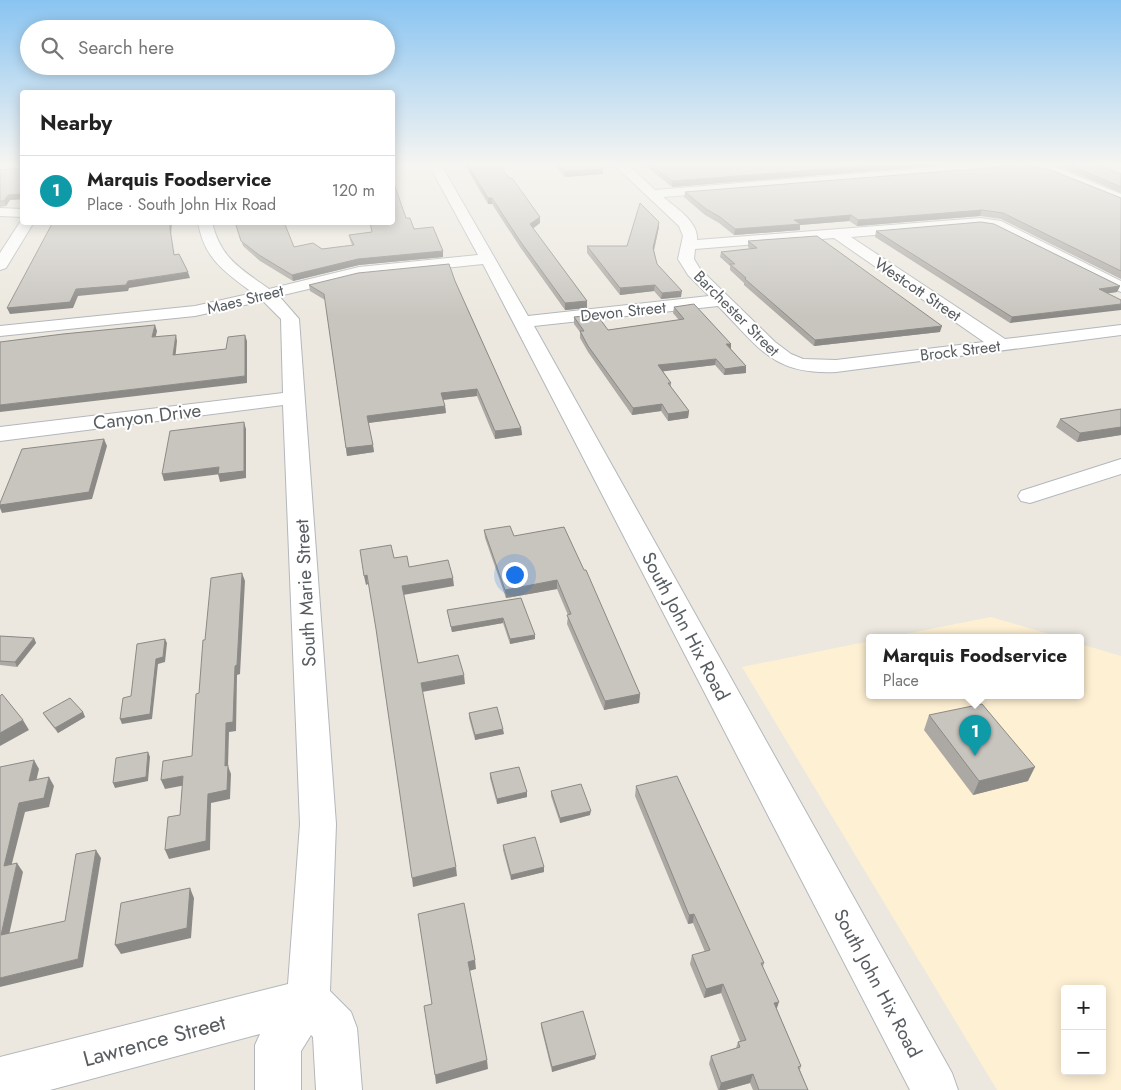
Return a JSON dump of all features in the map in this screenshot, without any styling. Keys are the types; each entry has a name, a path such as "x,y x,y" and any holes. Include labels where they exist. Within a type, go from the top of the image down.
{"street":[{"name":"South John Hix Road","path":"463,214 523,322 935,1090"},
{"name":"Barchester Street","path":"674,214 685,224 690,236 686,259 690,266 781,357 799,365"},
{"path":"688,245 966,221 989,223 1008,229 1121,287"},
{"path":"0,265 25,225"},
{"name":"South Marie Street","path":"205,225 206,233 215,253 225,264 285,310 290,319 318,824 308,1000 278,1046 278,1090"},
{"name":"Westcott Street","path":"836,233 1001,345"},
{"name":"Maes Street","path":"0,331 195,311 359,272 488,258"},
{"name":"Devon Street","path":"523,322 723,300"},
{"name":"Brock Street","path":"799,365 836,366 1121,330"},
{"name":"Canyon Drive","path":"0,434 293,398"},
{"path":"1030,496 1121,466"},
{"path":"308,1000 335,1028 339,1090"},
{"name":"Lawrence Street","path":"0,1080 308,1000"}],"shaded area":[{"path":"991,617 1049,634 905,634"},
{"path":"866,642 866,699 1084,699 1084,645 1121,656 1121,1090 997,1090 742,667"}],"building":[{"path":"395,214 405,214 406,218 410,218 414,229 433,227 443,251 358,259 292,275 259,255 241,241 236,225 285,225 294,247 313,243 322,249 354,245 349,235 372,232 371,225 395,225"},
{"path":"502,214 538,214 540,217 530,224 587,301 565,303"},
{"path":"637,214 651,214 659,222 653,248 657,264 682,291 662,293 655,285 620,288 587,246 627,246"},
{"path":"715,214 934,214 858,220 851,215 794,220 801,224 735,229"},
{"path":"1005,214 1121,214 1121,271"},
{"path":"981,222 994,224 1120,286 1099,289 1121,300 1121,304 1012,317 876,231"},
{"path":"51,225 170,225 174,255 179,254 188,272 128,281 126,285 76,289 70,302 7,308"},
{"path":"817,236 942,326 815,340 745,279 730,264 735,264 721,252 757,248 748,241"},
{"path":"449,264 521,428 495,431 477,389 441,393 445,406 367,416 373,445 346,448 324,294 309,285 358,273"},
{"path":"694,304 731,344 726,344 746,366 725,369 716,359 658,365 671,383 668,383 689,411 668,414 662,404 633,408 588,346 580,331 584,331 574,317 597,315 608,330 684,319 674,307"},
{"path":"155,325 152,337 176,335 173,355 226,349 228,337 245,335 245,376 0,405 0,342"},
{"path":"1121,409 1121,427 1080,433 1060,419"},
{"path":"244,422 244,471 218,474 219,467 162,474 170,431"},
{"path":"104,439 89,492 0,505 22,449"},
{"path":"510,526 514,536 564,527 584,570 586,570 640,694 605,701 567,615 571,614 557,580 505,590 484,530"},
{"path":"391,545 394,558 407,556 409,567 448,560 453,578 402,586 418,663 458,655 464,675 421,683 456,867 412,878 376,629 367,575 364,576 360,550"},
{"path":"242,573 233,722 226,723 225,766 228,765 227,790 208,794 206,841 165,850 168,817 180,815 183,776 161,780 163,761 192,756 196,694 199,693 203,640 205,640 211,578"},
{"path":"521,598 535,635 510,639 503,618 451,627 447,610"},
{"path":"0,636 34,638 15,662 0,661"},
{"path":"165,639 163,657 156,659 150,714 120,719 123,698 131,696 137,644"},
{"path":"2,694 23,720 0,733 0,696"},
{"path":"70,698 83,712 55,728 43,713"},
{"path":"982,704 1035,767 979,781 929,715"},
{"path":"497,707 503,729 475,735 469,713"},
{"path":"148,752 146,777 113,783 116,758"},
{"path":"34,760 29,781 49,777 44,798 19,803 4,866 17,863 1,935 65,921 76,854 96,850 78,959 0,978 0,767"},
{"path":"519,767 527,792 497,799 490,773"},
{"path":"677,776 764,963 761,963 779,1002 774,1003 801,1066 798,1067 808,1090 759,1090 753,1074 721,1083 711,1056 740,1047 738,1042 746,1040 723,984 706,989 692,955 710,950 694,914 689,915 636,786"},
{"path":"581,784 591,811 560,818 551,791"},
{"path":"535,837 544,867 511,875 503,845"},
{"path":"190,888 187,928 115,945 121,903"},
{"path":"464,903 475,960 468,962 487,1060 435,1075 424,1006 432,1004 418,914"},
{"path":"583,1011 596,1055 552,1067 541,1023"}],"place":[{"name":"Marquis Foodservice","path":"975,756"}]}
